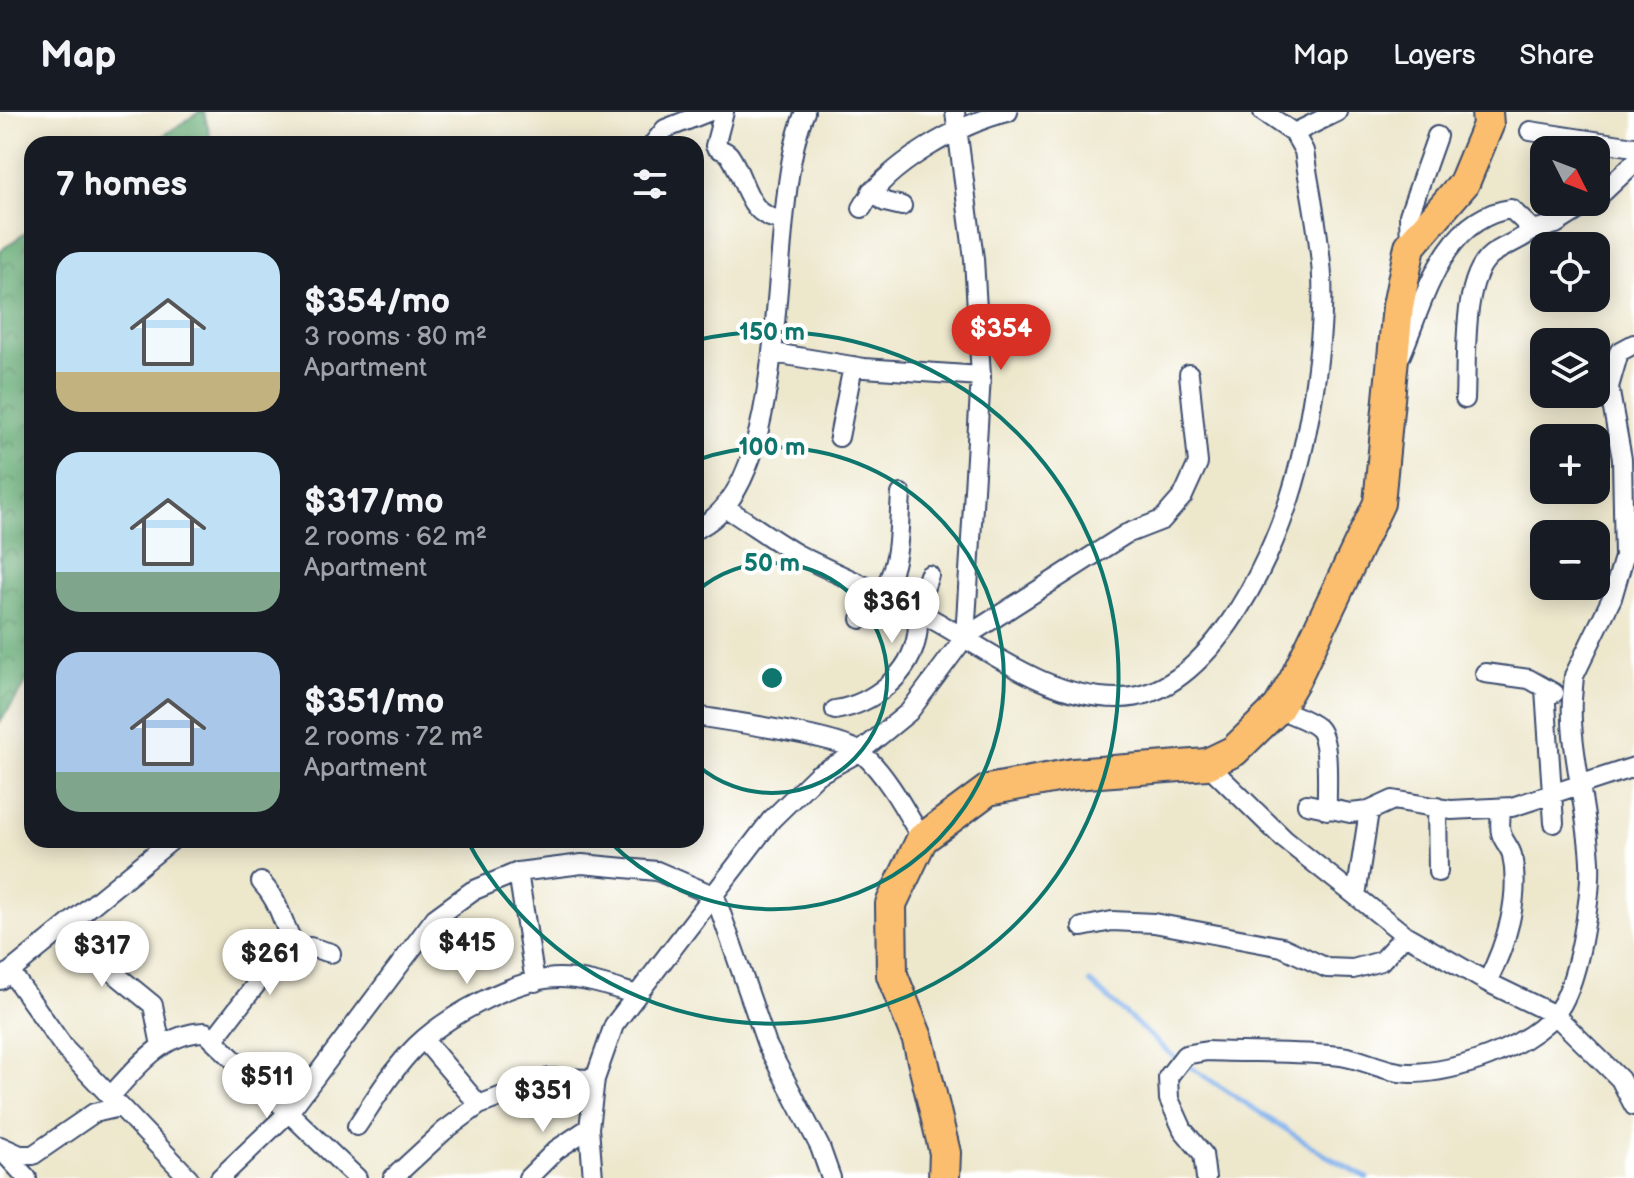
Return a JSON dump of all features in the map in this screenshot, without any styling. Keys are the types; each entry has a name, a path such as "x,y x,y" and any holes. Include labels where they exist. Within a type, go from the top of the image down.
{"highway":[{"path":"944,1178 945,1153 918,1040 892,975 891,904 922,839 988,790 1073,774 1207,764 1234,751 1278,708 1379,503 1398,306 1410,246 1464,183 1488,125 1487,112"}],"street":[{"path":"659,136 679,118 708,112"},
{"path":"724,112 715,146 729,154 756,210 766,218 782,220"},
{"path":"704,525 726,508 739,491 763,411 774,353 782,220 797,131 805,112"},
{"path":"862,208 871,191 956,121 1008,112"},
{"path":"726,508 795,553 965,637 1023,675 1068,690 1121,698 1163,688 1193,666 1223,632 1270,553 1291,496 1317,350 1322,277 1304,151 1294,133 1263,112"},
{"path":"1294,133 1337,112"},
{"path":"956,121 974,259 981,376 965,637"},
{"path":"1530,131 1634,147"},
{"path":"1410,246 1409,215 1437,136"},
{"path":"1610,185 1634,163"},
{"path":"871,191 885,202 902,206"},
{"path":"1393,381 1439,260 1468,227 1511,209 1533,230"},
{"path":"1465,399 1470,303 1477,271 1490,255 1533,230 1556,224 1569,216"},
{"path":"1206,1178 1203,1154 1173,1113 1168,1077 1180,1060 1207,1051 1342,1056 1407,1074 1445,1071 1481,1059 1522,1038 1555,1015 1570,991 1580,951 1591,866 1572,699 1574,676 1612,598 1624,557 1622,459 1609,387 1619,352 1634,344"},
{"path":"774,353 853,366 981,376"},
{"path":"839,437 853,366"},
{"path":"593,1178 589,1128 595,1079 614,1025 771,820 817,775 861,751 909,712 965,637 1126,534 1162,520 1183,496 1198,463 1189,374"},
{"path":"861,619 883,595 897,557 901,494"},
{"path":"835,710 866,701 896,676 911,655 918,635 918,612 929,575"},
{"path":"1485,673 1529,679 1572,699"},
{"path":"1545,689 1554,823"},
{"path":"1278,708 1311,724 1323,734 1328,772 1327,810"},
{"path":"704,717 825,740 861,751 899,800 922,839"},
{"path":"1207,764 1284,839 1405,935 1487,982 1555,1015 1620,1079 1634,1106"},
{"path":"1307,804 1327,810 1369,811 1393,800 1472,811 1501,808 1634,767"},
{"path":"1437,807 1438,872"},
{"path":"1487,982 1504,948 1509,923 1513,866 1511,852 1501,835 1501,808"},
{"path":"1356,896 1369,811"},
{"path":"162,848 6,977 66,1050 189,1178"},
{"path":"220,1178 289,1112 435,918 472,891 518,872 582,864 657,871 715,896 767,1045 820,1147 831,1178"},
{"path":"518,872 535,982"},
{"path":"261,882 278,901 282,924 296,947"},
{"path":"1082,927 1112,921 1154,923 1282,947 1327,968 1353,969 1381,961 1405,935"},
{"path":"71,924 81,946 153,1005 161,1046"},
{"path":"214,1039 267,965 281,952 296,947 331,953"},
{"path":"357,1126 384,1085 424,1040 485,1000 555,978 588,980 637,995"},
{"path":"0,1148 20,1155 33,1155 115,1102 161,1046 192,1032 205,1032 357,1178"},
{"path":"424,1040 479,1105"},
{"path":"393,1178 444,1131 479,1105 549,1078 595,1079"},
{"path":"528,1178 556,1150 589,1128"},
{"path":"0,1148 27,1178"}],"green space":[{"path":"199,112 204,112 210,136 163,136"},
{"path":"24,234 24,687 0,722 0,251"}],"waterway":[{"path":"1090,982 1175,1058"},
{"path":"1184,1063 1325,1155 1367,1178"}]}
